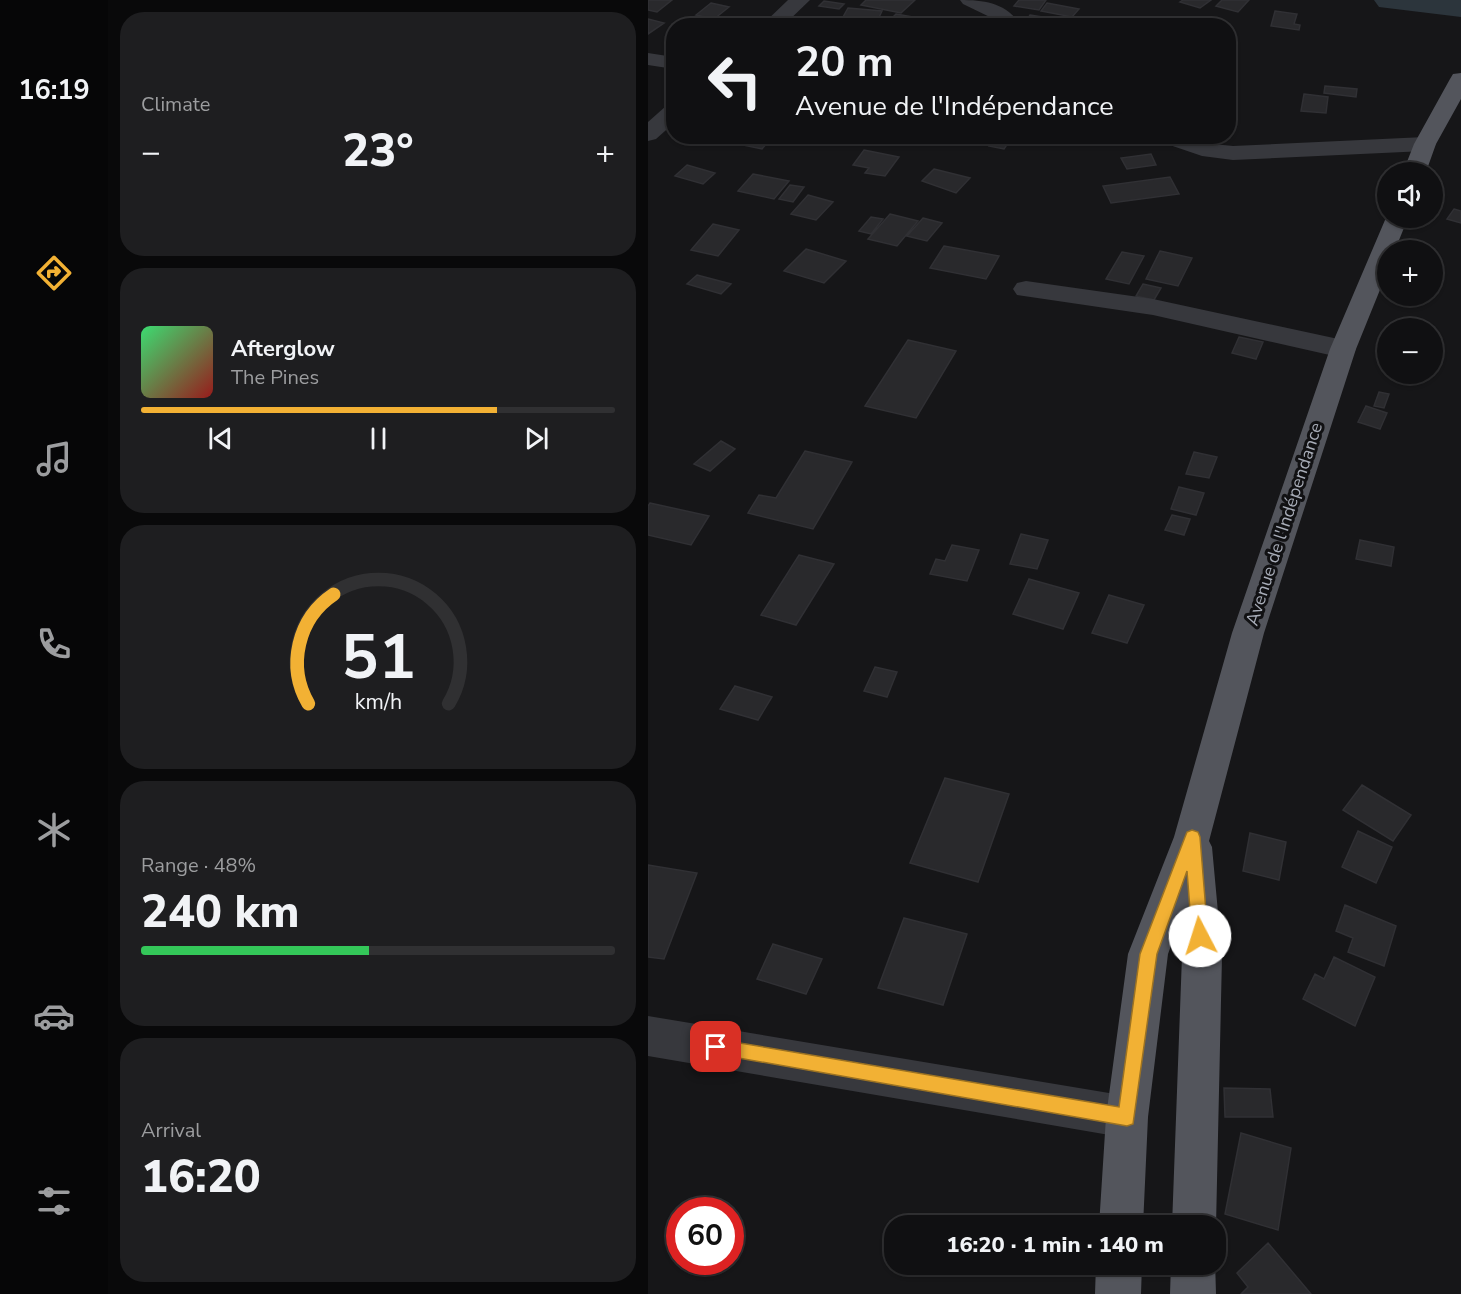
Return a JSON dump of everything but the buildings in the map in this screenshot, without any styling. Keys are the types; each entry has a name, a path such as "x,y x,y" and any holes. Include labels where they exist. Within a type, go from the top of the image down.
{"main road":[{"path":"1418,162 1425,144 1461,79"},
{"name":"Avenue de l'Indépendance","path":"1122,1215 1127,1118 1148,954 1192,837 1248,633 1343,349 1392,228"},
{"name":"Avenue de l'Indépendance","path":"1192,837 1202,956 1194,1215"},
{"path":"1118,1294 1119,1275"},
{"path":"1193,1294 1194,1275"}],"street":[{"path":"970,0 1005,18"},
{"path":"773,2 796,3"},
{"path":"780,18 796,3"},
{"path":"648,59 666,62"},
{"path":"648,134 666,118"},
{"path":"1189,144 1210,151 1233,153 1425,144"},
{"path":"1026,289 1153,308 1343,349"},
{"path":"648,1035 1127,1118"}],"waterway":[{"path":"1391,0 1461,7"}],"route":[{"path":"716,1047 1127,1118 1148,954 1192,837 1200,936"}]}
